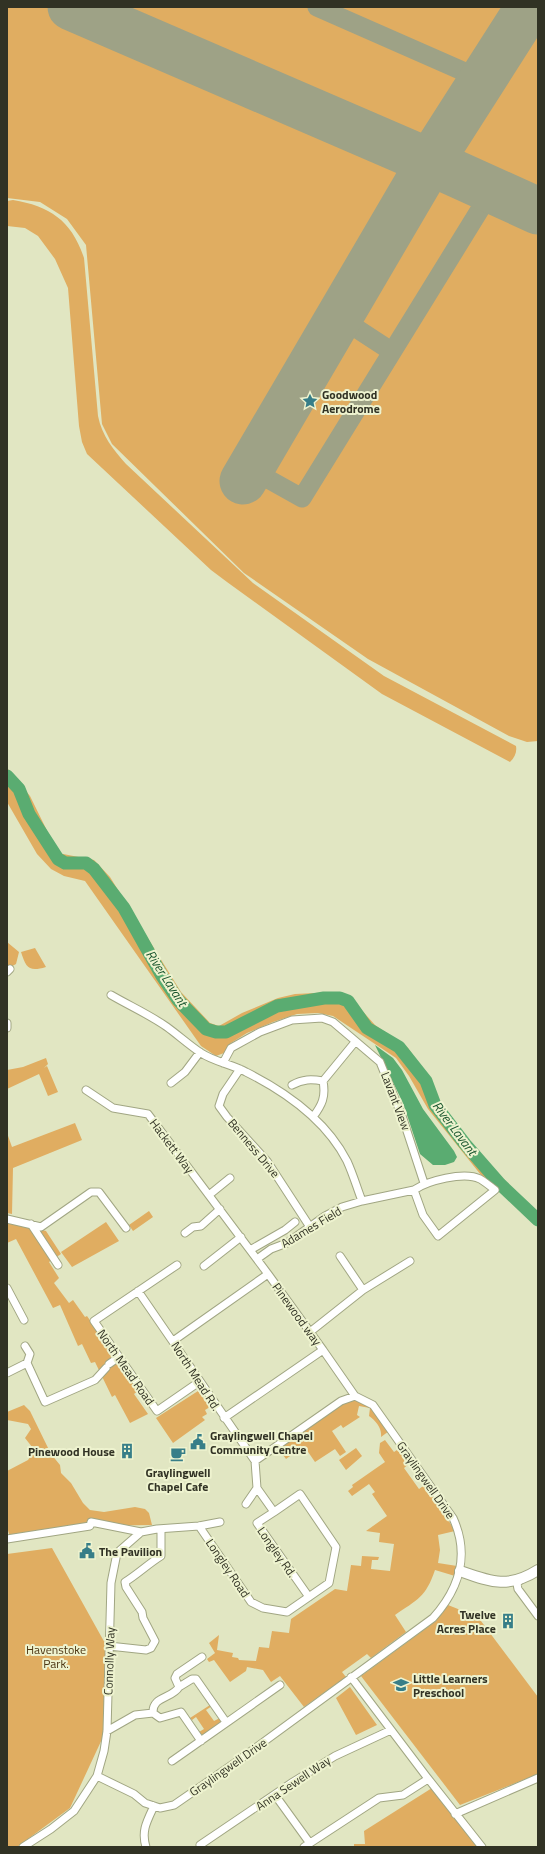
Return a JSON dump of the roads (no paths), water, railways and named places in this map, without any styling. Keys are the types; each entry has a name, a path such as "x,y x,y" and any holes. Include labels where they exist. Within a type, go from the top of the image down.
{"street":[{"path":"111,995 165,1026 200,1052 223,1064 240,1069 286,1095 313,1117 326,1131 347,1161 362,1201"},
{"name":"Lavant View","path":"223,1064 231,1048 246,1039 292,1020 322,1018 333,1022 380,1062 386,1074 424,1183"},
{"path":"7,1023 7,1028"},
{"path":"313,1117 321,1106 325,1097 323,1081 355,1042"},
{"path":"171,1083 184,1072 200,1052"},
{"name":"Benness Drive","path":"240,1069 223,1094 219,1106 227,1117 268,1161 310,1227"},
{"path":"292,1085 303,1080 312,1079 323,1081"},
{"name":"Hackett Way","path":"86,1090 113,1108 148,1114 268,1274"},
{"name":"Adames Field","path":"257,1259 270,1249 287,1243 342,1207 362,1201 414,1190 424,1183 461,1176 479,1178 495,1190 438,1236 423,1215 414,1190"},
{"path":"209,1195 230,1178"},
{"path":"7,1219 41,1227 91,1192 99,1192 126,1228"},
{"path":"185,1233 193,1226 201,1226 220,1209"},
{"name":"Adames Field","path":"250,1250 285,1230 295,1222"},
{"path":"31,1224 58,1265"},
{"path":"204,1266 241,1237"},
{"path":"340,1256 363,1290"},
{"path":"310,1332 363,1290 410,1261"},
{"path":"138,1291 177,1265"},
{"name":"Pinewood way","path":"173,1341 268,1274 355,1396"},
{"path":"7,1288 24,1320"},
{"name":"North Mead Road","path":"138,1291 94,1321 157,1411 199,1382"},
{"name":"North Mead Rd.","path":"138,1291 254,1461"},
{"path":"26,1346 30,1354 27,1363 45,1402 96,1380 108,1366 119,1357"},
{"name":"Pinewood way","path":"224,1418 323,1350"},
{"path":"7,1373 27,1363"},
{"path":"274,1512 257,1488 254,1461 260,1459 341,1401 355,1396"},
{"name":"Graylingwell Drive","path":"154,1806 160,1808 174,1804 239,1760 433,1618 445,1603 459,1577 461,1548 458,1530 453,1518 374,1405 355,1396"},
{"path":"246,1504 257,1488"},
{"name":"Longley Road","path":"199,1526 251,1602 263,1608 287,1612 329,1583 336,1547 300,1494 274,1512"},
{"name":"Longley Rd.","path":"274,1512 257,1523 309,1597"},
{"path":"7,1538 90,1526 91,1522 141,1532 199,1526 220,1522"},
{"path":"109,1646 146,1650 151,1648 155,1641 143,1618 142,1612 126,1587 125,1582 138,1575 144,1567 161,1556 161,1529"},
{"name":"Connolly Way","path":"23,1847 51,1829 74,1811 97,1776 104,1751 106,1731 111,1583 117,1553 141,1532"},
{"path":"460,1571 498,1583 520,1580 538,1570"},
{"path":"520,1580 517,1584 518,1590 538,1616"},
{"path":"179,1687 175,1678 177,1674 202,1657"},
{"path":"351,1677 428,1779 482,1847"},
{"path":"153,1713 154,1705 158,1700 170,1695 192,1679 196,1679 226,1722"},
{"path":"172,1761 280,1685"},
{"path":"106,1731 134,1715 153,1713 160,1718 179,1709 201,1741"},
{"name":"Anna Sewell Way","path":"199,1845 334,1756 391,1730"},
{"path":"97,1776 134,1794 145,1802 154,1806 143,1833 146,1847"},
{"path":"455,1814 538,1778"},
{"path":"275,1795 306,1845 379,1798 403,1795 428,1779"}],"waterway":[{"name":"River Lavant","path":"7,776 19,789 29,814 58,859 65,863 86,863 94,869 124,908 162,976 178,1000 206,1029 216,1032 226,1032 277,1006 324,998 340,998 348,1001 367,1028 399,1047 426,1081 435,1105 465,1144 500,1184 538,1220"}],"place":[{"name":"Goodwood Aerodrome","path":"310,401"},
{"name":"Graylingwell Chapel Community Centre","path":"198,1442"},
{"name":"Pinewood House","path":"127,1451"},
{"name":"Graylingwell Chapel Cafe","path":"178,1454"},
{"name":"The Pavilion","path":"87,1551"},
{"name":"Twelve Acres Place","path":"508,1621"},
{"name":"Little Learners Preschool","path":"401,1685"}],"park label":[{"name":"Havenstoke Park.","path":"56,1656"}]}
